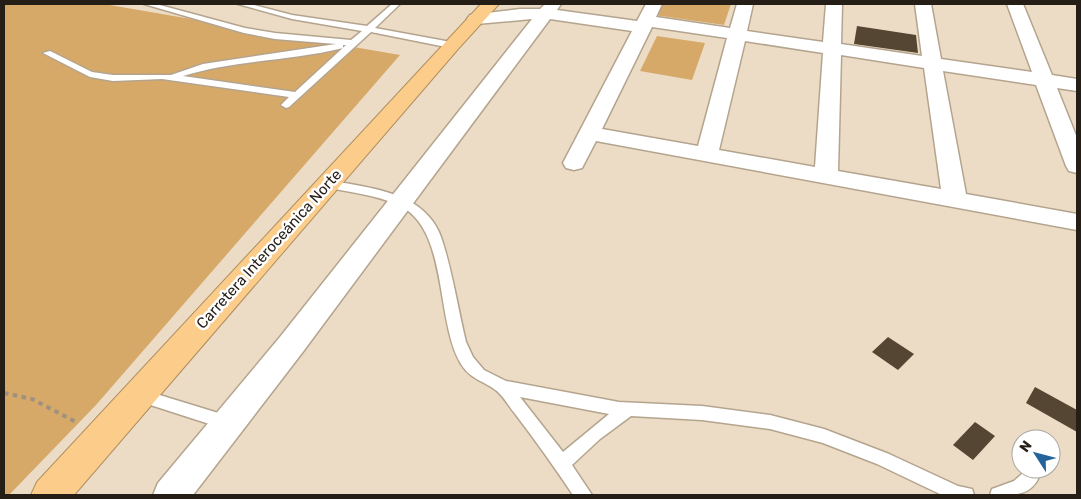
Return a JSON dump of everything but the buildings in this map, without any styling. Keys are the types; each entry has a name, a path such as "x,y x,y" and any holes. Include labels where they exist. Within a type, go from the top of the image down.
{"highway":[{"name":"Carretera Interoceánica Norte","path":"50,495 450,45 483,12"}],"street":[{"path":"707,155 745,4"},
{"path":"826,176 834,4"},
{"path":"923,4 955,200"},
{"path":"1015,4 1077,166"},
{"path":"555,7 648,17"},
{"path":"483,12 555,7 648,17 737,35 1077,85"},
{"path":"171,495 555,7"},
{"path":"574,163 648,17"},
{"path":"590,133 1077,222"}],"lane":[{"path":"148,4 244,30 275,36 352,43"},
{"path":"242,4 292,17 369,29 450,45"},
{"path":"286,105 396,4"},
{"path":"172,77 203,67 316,51 352,43"},
{"path":"47,52 90,74 113,78 172,77 295,95"},
{"path":"327,184 377,194 400,202 413,208 428,222 435,237 460,342 467,361 478,374 503,387 630,409 702,413 770,422 824,436 883,459 957,494 966,495"},
{"path":"503,387 562,464 583,495"},
{"path":"140,395 228,424"},
{"path":"562,464 587,439 614,418 630,409"},
{"path":"998,495 1020,487 1029,479"}],"path":[{"path":"4,393 15,392 44,404 103,436"}],"shaded area":[{"path":"4,4 104,4 400,55 96,405 9,495 4,495"},
{"path":"660,4 731,4 724,25 654,15"},
{"path":"657,36 705,43 692,80 640,71"}]}
